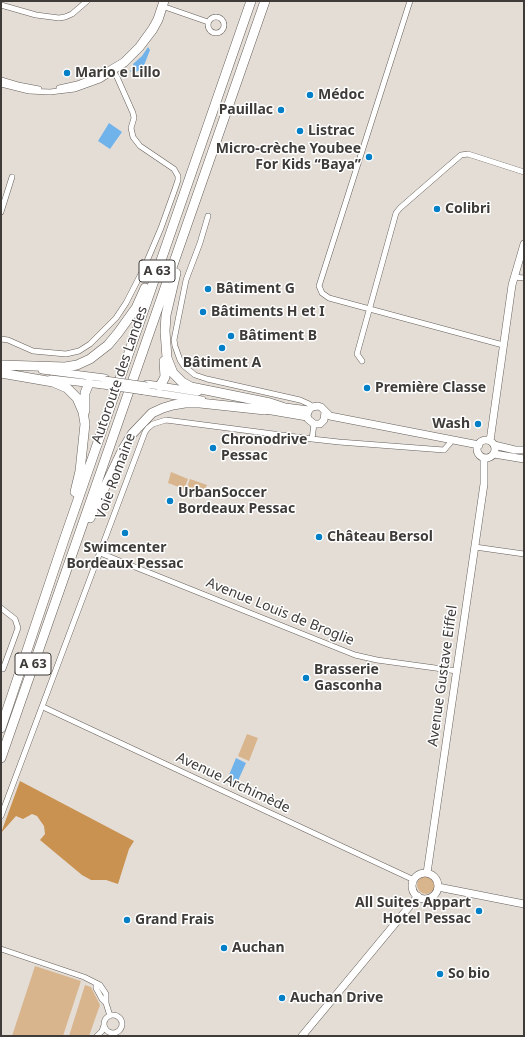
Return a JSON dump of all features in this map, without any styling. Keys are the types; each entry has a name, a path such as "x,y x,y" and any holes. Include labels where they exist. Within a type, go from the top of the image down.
{"highway":[{"name":"Autoroute des Landes","path":"1,728 64,540 251,1"},
{"name":"Autoroute des Landes","path":"1,758 264,1"},
{"path":"158,386 165,377 165,331 170,298 180,257 221,127"},
{"path":"1,365 57,367 77,365 90,359 108,345 136,308 154,268 191,173"},
{"path":"165,331 167,358 170,367 182,382 191,387 270,402 282,407"},
{"path":"1,372 53,382 67,388 77,398 86,424"},
{"path":"64,540 64,531 74,501 80,471 86,424 84,393 91,383"},
{"path":"66,571 123,449 132,434 148,417 163,408 185,403 200,403 265,410"}],"main road":[{"path":"492,443 503,345 514,277 524,244"},
{"path":"1,365 104,382 146,387 265,410 309,412 315,406 321,407 325,412 335,417 478,448"},
{"path":"1,372 91,383 104,382"},
{"path":"146,387 158,386 309,412"},
{"path":"309,412 310,422 314,424 320,424 324,420 325,412"},
{"path":"324,420 333,420 470,448 478,448 485,441 515,450 524,450"},
{"name":"Avenue Gustave Eiffel","path":"428,873 484,484 488,475 492,443"},
{"path":"478,448 480,455 524,459"},
{"path":"428,873 437,880 438,887 434,895 422,898 418,896 414,890 413,883 420,874 428,873"},
{"path":"438,887 524,904"},
{"path":"302,1036 418,896"}],"street":[{"path":"1,5 36,15 59,18 72,14 87,1"},
{"path":"1,80 30,88 50,89 85,82 113,70 125,64 141,48 154,31 163,4 166,1"},
{"path":"410,1 319,286 322,293 329,298 503,345"},
{"path":"163,4 208,22"},
{"path":"1,84 29,91 57,91 86,86 113,70"},
{"path":"1,339 8,340 33,351 66,354 79,351 90,344 116,318 129,298 144,268 176,189 178,176 174,169 140,146 133,137 131,128 134,118 133,113 113,70"},
{"path":"362,361 357,354 396,213 400,208 461,155 468,154 524,172"},
{"path":"1,212 12,177"},
{"path":"208,216 200,243 186,280 174,340 180,360 184,366 195,375 300,400 310,404 309,412"},
{"path":"514,277 524,278"},
{"name":"Voie Romaine","path":"1,816 145,432 153,424 166,420 339,442 444,450 450,443"},
{"path":"312,438 314,424"},
{"path":"475,547 524,554"},
{"name":"Avenue Louis de Broglie","path":"100,554 355,655 377,660 457,671"},
{"path":"1,608 14,619 18,628 3,669"},
{"name":"Avenue Archimède","path":"43,706 414,880"},
{"path":"1,949 84,977 96,983 96,988 102,999 106,1002 110,1016"},
{"path":"97,1036 102,1031 106,1020 110,1016"},
{"path":"104,1036 110,1033 118,1032 123,1025 119,1017 110,1016"},
{"path":"104,1025 106,1030 110,1033"}],"shaded area":[{"path":"171,472 188,479 184,489 168,483"},
{"path":"190,479 207,485 202,495 186,490"},
{"path":"247,734 258,738 249,761 238,756"},
{"path":"20,781 134,841 129,849 118,884 106,880 91,880 82,875 40,840 45,834 44,826 37,816 32,814 23,819 16,816 1,833"},
{"path":"422,876 430,876 435,881 433,892 430,894 422,894 417,889 417,881"},
{"path":"35,966 81,981 63,1036 12,1036"},
{"path":"85,985 91,987 100,1005 89,1036 69,1036"}],"water":[{"path":"148,47 150,50 143,68 136,72 131,72 130,71 134,67 133,64 142,56"},
{"path":"109,123 122,132 110,149 98,141"},
{"path":"236,758 246,763 236,785 227,780"}],"place":[{"name":"Mario e Lillo","path":"67,73"},
{"name":"Médoc","path":"310,95"},
{"name":"Pauillac","path":"281,110"},
{"name":"Listrac","path":"300,131"},
{"name":"Micro-crèche Youbee For Kids “Baya”","path":"369,157"},
{"name":"Colibri","path":"437,209"},
{"name":"Bâtiment G","path":"208,289"},
{"name":"Bâtiments H et I","path":"203,312"},
{"name":"Bâtiment B","path":"231,336"},
{"name":"Bâtiment A","path":"222,348"},
{"name":"Première Classe","path":"367,388"},
{"name":"Wash","path":"478,424"},
{"name":"Chronodrive Pessac","path":"213,448"},
{"name":"UrbanSoccer Bordeaux Pessac","path":"170,501"},
{"name":"Swimcenter Bordeaux Pessac","path":"125,533"},
{"name":"Château Bersol","path":"319,537"},
{"name":"Brasserie Gasconha","path":"306,678"},
{"name":"All Suites Appart Hotel Pessac","path":"479,911"},
{"name":"Grand Frais","path":"127,920"},
{"name":"Auchan","path":"224,948"},
{"name":"So bio","path":"440,974"},
{"name":"Auchan Drive","path":"282,998"}]}
